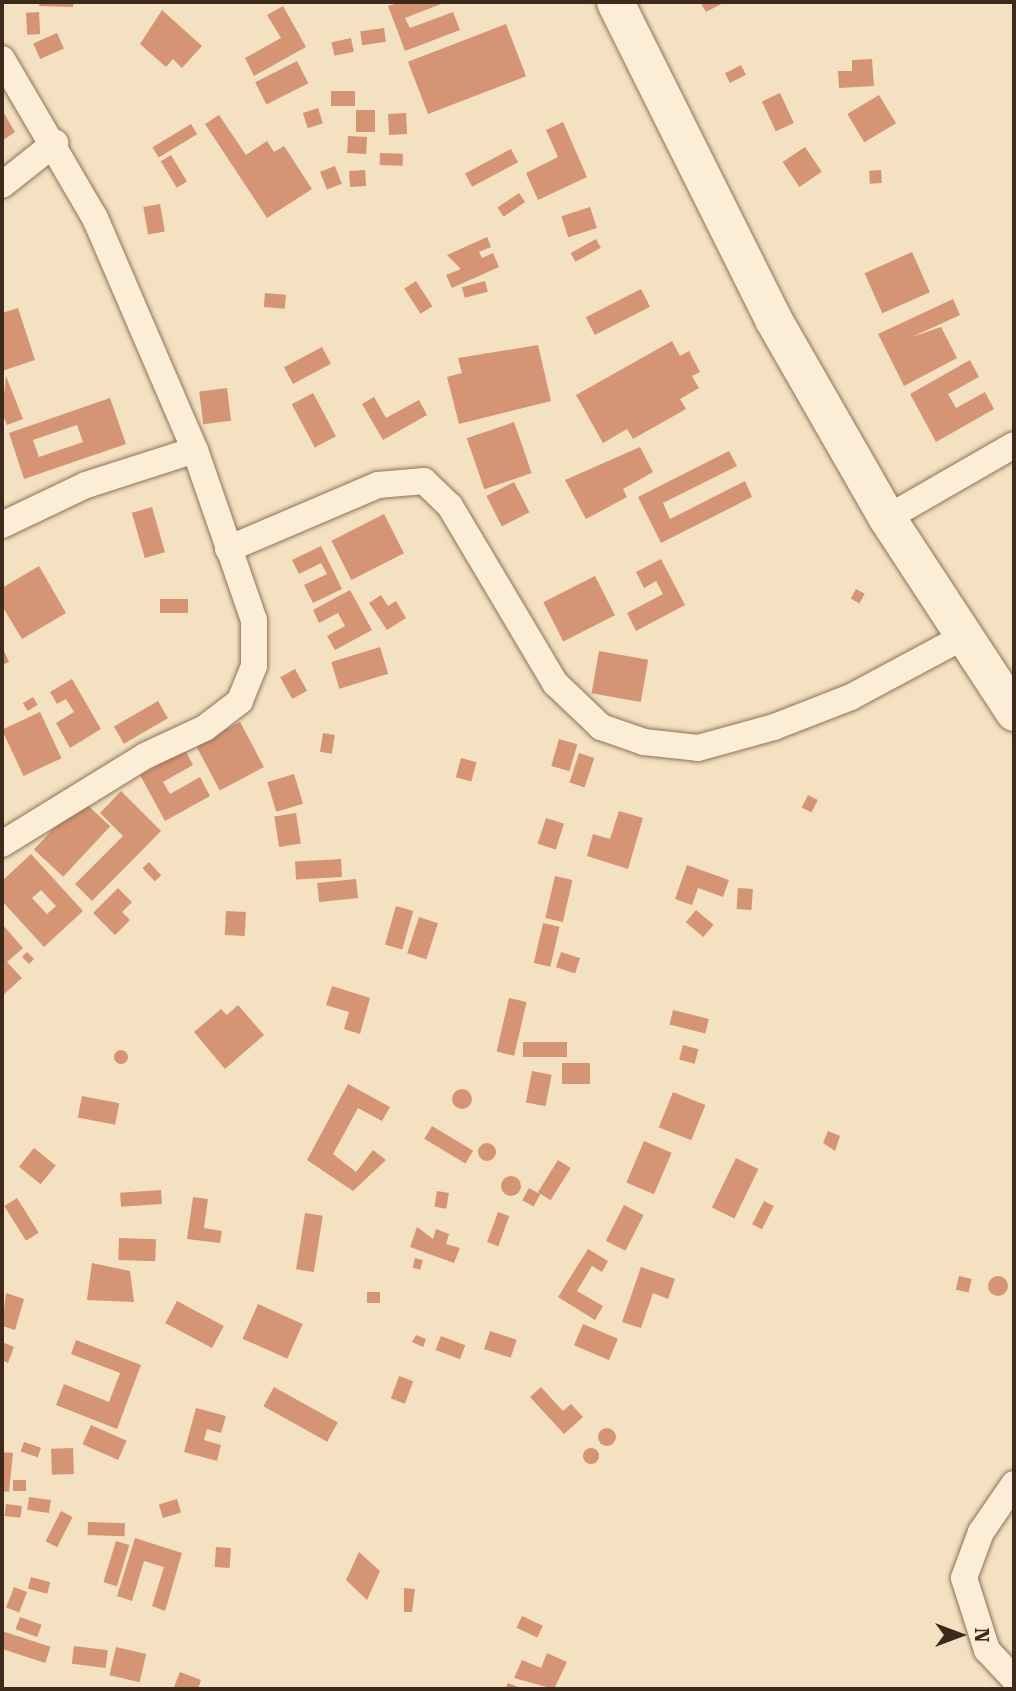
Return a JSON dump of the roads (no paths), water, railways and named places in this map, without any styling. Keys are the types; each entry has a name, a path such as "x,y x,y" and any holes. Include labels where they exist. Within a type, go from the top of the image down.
{"main road":[{"path":"615,2 773,319 887,518 1014,712"}],"street":[{"path":"2,59 55,143 95,218 195,450 254,620 254,666 240,701 205,728 145,756 2,844"},
{"path":"2,185 55,143"},
{"path":"887,518 1014,445"},
{"path":"2,525 86,485 195,450"},
{"path":"228,549 378,485 424,481 450,506 555,684 601,726 644,742 698,748 774,727 851,697 963,637"},
{"path":"1014,1484 981,1532 964,1578 987,1650 1014,1679"}]}
